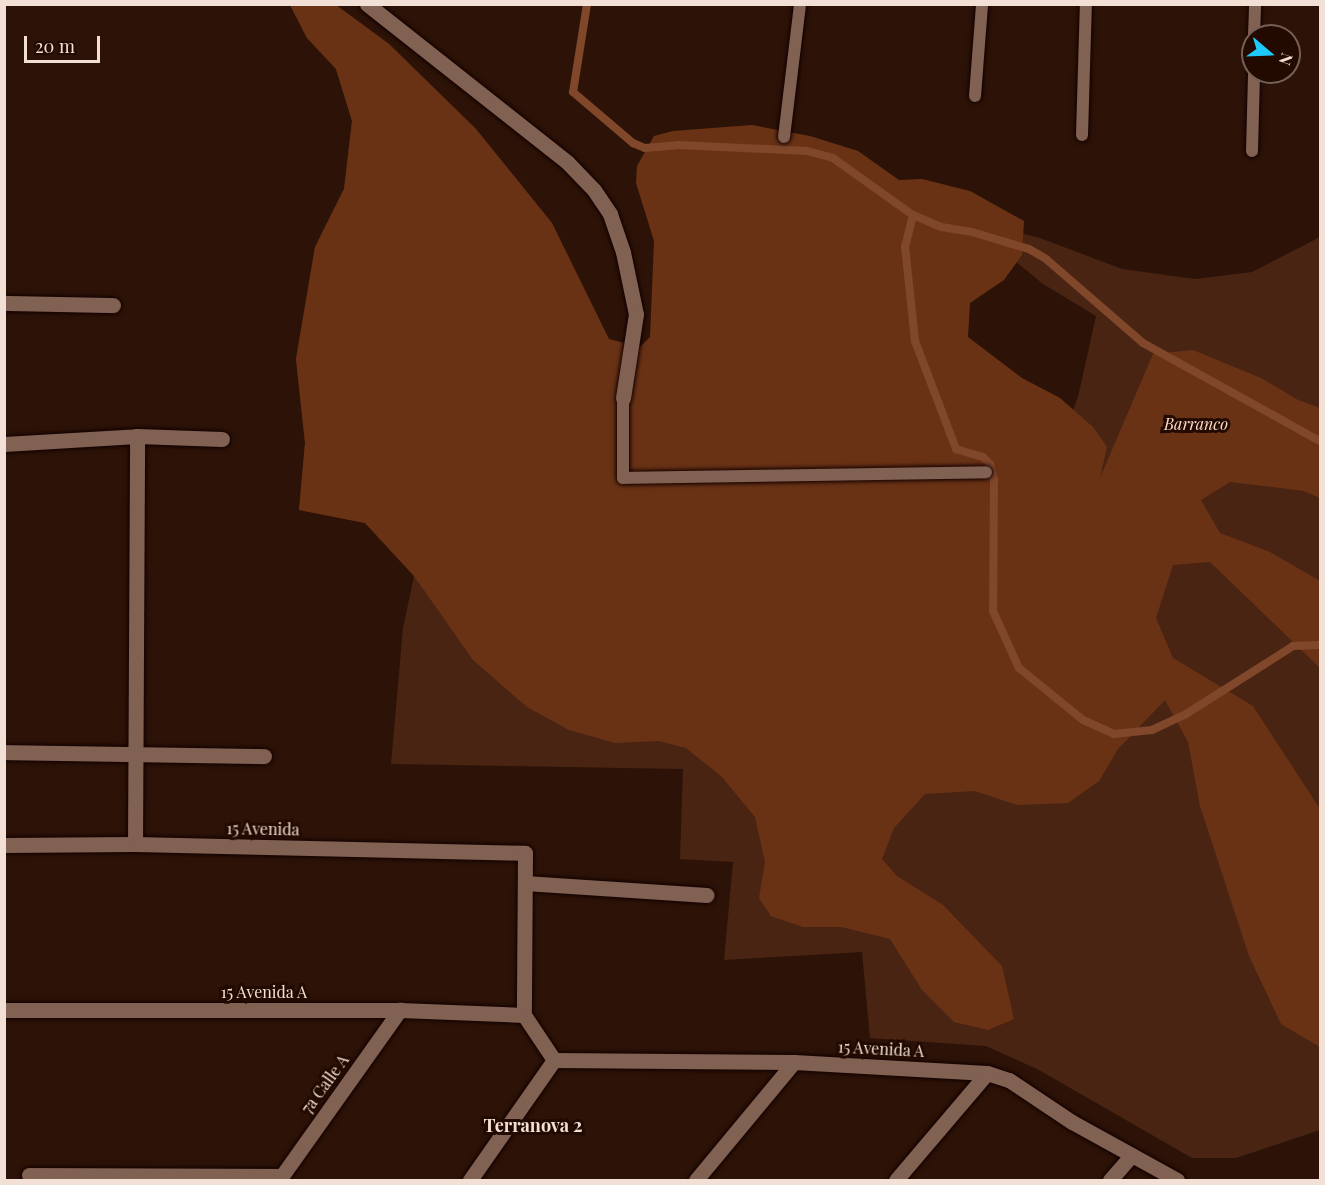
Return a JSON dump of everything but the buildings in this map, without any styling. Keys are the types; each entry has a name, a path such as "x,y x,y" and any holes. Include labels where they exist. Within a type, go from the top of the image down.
{"street":[{"path":"367,4 568,163 594,190 610,214 623,252 636,314 623,398"},
{"path":"4,303 113,305"},
{"path":"4,444 137,436 222,439"},
{"path":"135,844 137,436"},
{"path":"4,752 135,756 264,756"},
{"name":"15 Avenida","path":"4,845 135,844 521,852 527,856 525,882"},
{"path":"470,1180 554,1060 524,1016 525,882 707,895"},
{"name":"15 Avenida A","path":"4,1010 400,1010 524,1016"},
{"name":"7a Calle A","path":"280,1178 400,1010"},
{"name":"15 Avenida A","path":"554,1060 794,1062 987,1073 1009,1080 1062,1116 1177,1180"},
{"path":"696,1180 794,1062"},
{"path":"896,1180 987,1073"},
{"path":"1110,1180 1132,1155"},
{"path":"29,1175 280,1178"}],"lane":[{"path":"784,136 800,4"},
{"path":"975,96 982,4"},
{"path":"1082,135 1086,4"},
{"path":"1254,24 1255,4"},
{"path":"1252,151 1254,84"},
{"path":"623,398 623,478 986,471"}],"green space":[{"name":"Barranco","path":"290,5 336,5 389,44 476,129 585,365 1057,452 1078,397 1096,316 1043,284 964,219 1040,238 1122,269 1195,279 1252,272 1320,237 1320,1130 1236,1158 1192,1158 1039,1070 986,1046 870,1038 862,952 724,960 733,862 680,859 683,769 391,764 403,628 414,576 365,523 299,510 305,443 296,359 315,247 344,189 352,121 336,69 307,38"},
{"name":"Barranco","path":"290,5 336,5 389,44 476,129 552,223 609,339 640,347 650,337 654,241 636,183 637,166 654,136 673,131 752,125 810,136 858,151 899,180 922,179 970,191 1024,221 1022,255 1004,280 970,303 968,337 1022,378 1060,398 1093,427 1107,447 1100,478 1153,354 1193,350 1261,378 1298,400 1320,408 1320,498 1304,491 1230,482 1201,500 1220,533 1270,552 1320,581 1320,668 1210,562 1173,565 1156,618 1173,658 1253,706 1320,809 1320,1047 1281,1024 1249,956 1200,806 1188,742 1165,700 1118,749 1099,781 1068,803 1017,805 975,791 925,794 894,828 882,859 897,876 943,905 1002,966 1014,1019 988,1030 954,1022 922,990 890,939 841,927 803,927 771,916 759,898 765,862 755,817 722,777 686,748 658,741 615,743 569,730 527,707 473,660 414,576 365,523 299,510 305,443 296,359 315,247 344,189 352,121 336,69 307,38"}],"waterway":[{"path":"587,4 573,92 633,143 645,148 677,145 807,151 833,158 913,215 941,227 972,232 1029,249 1046,259 1143,343 1320,441"},
{"path":"913,215 905,246 915,341 956,449 983,457 990,464 994,480 993,611 1019,668 1083,720 1114,734 1152,730 1186,714 1293,646 1320,645"}],"district":[{"name":"Terranova 2","path":"533,1125"}]}
